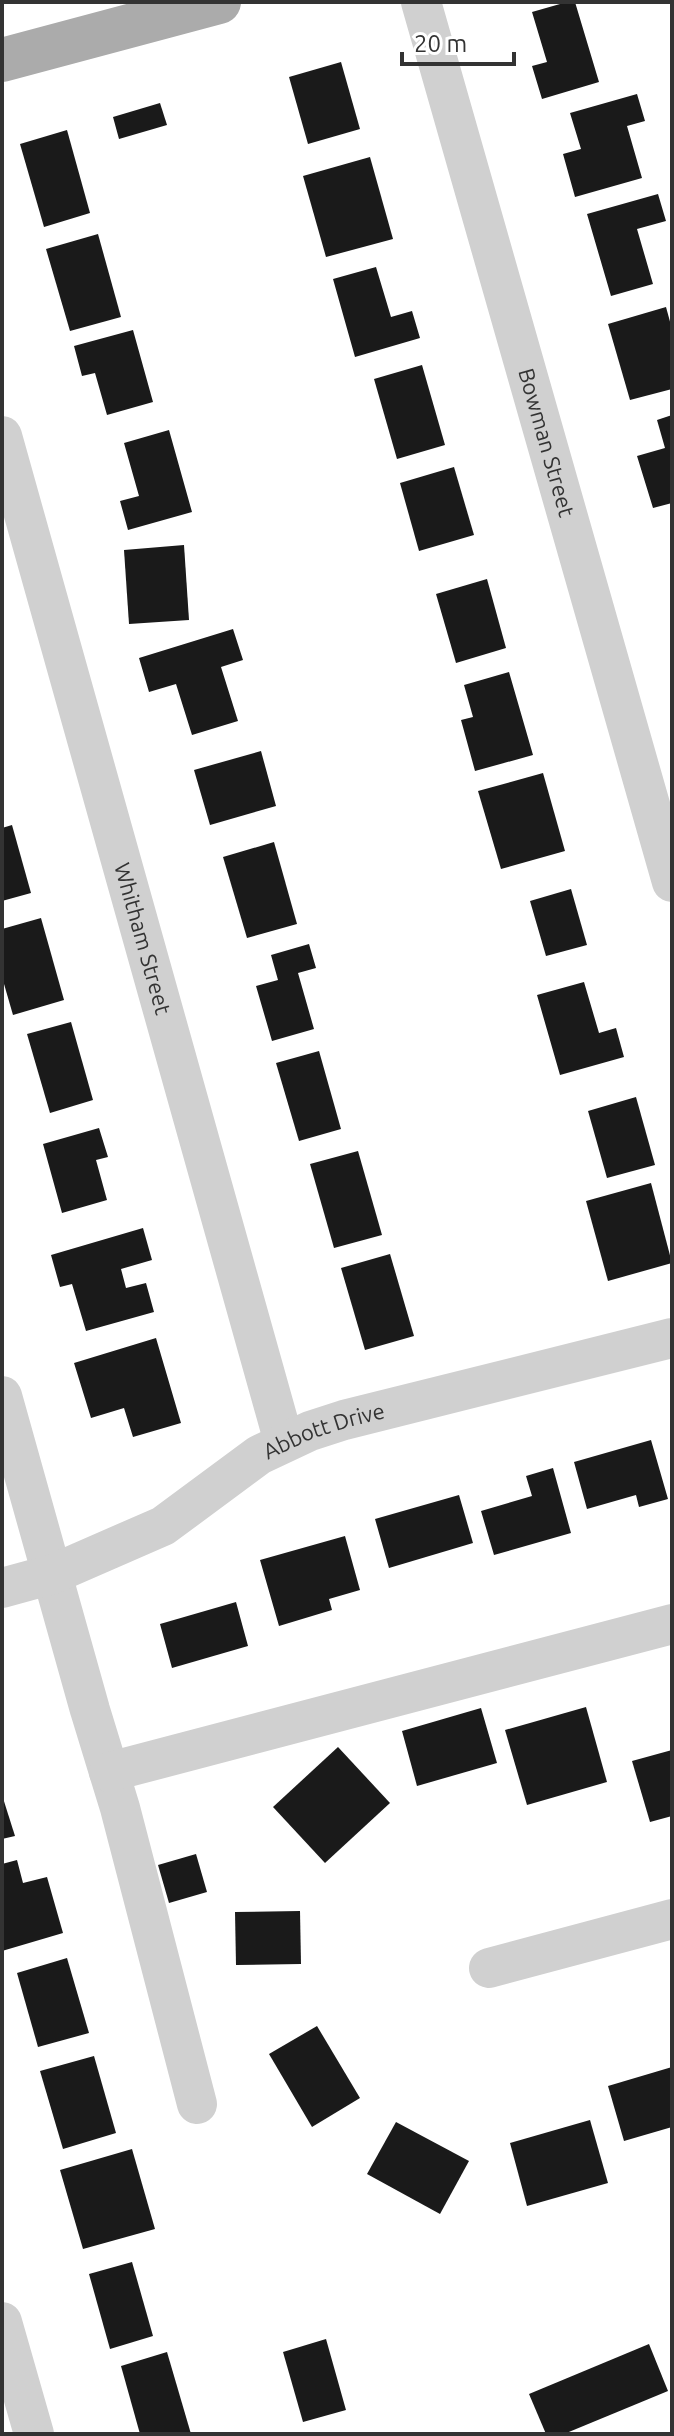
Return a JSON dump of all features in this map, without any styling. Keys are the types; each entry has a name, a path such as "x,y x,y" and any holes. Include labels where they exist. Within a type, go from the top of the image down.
{"main road":[{"path":"2,60 219,2"}],"street":[{"name":"Bowman Street","path":"421,2 672,882"},
{"name":"Whitham Street","path":"2,436 284,1442"},
{"name":"Abbott Drive","path":"2,1588 53,1574 163,1526 259,1455 284,1442 344,1420 672,1338"},
{"path":"2,1396 109,1772 197,2104"},
{"path":"109,1772 672,1624"},
{"path":"489,1968 672,1919"},
{"path":"2,2322 34,2434"}],"building":[{"path":"575,2 599,82 542,99 532,66 547,62 532,12"},
{"path":"341,62 360,129 308,144 289,77"},
{"path":"637,94 645,121 627,126 642,178 575,197 563,154 581,149 570,113"},
{"path":"160,103 167,125 119,139 113,117"},
{"path":"67,130 90,213 44,227 20,144"},
{"path":"370,157 393,239 326,257 303,176"},
{"path":"658,194 666,221 637,229 653,284 611,296 587,214"},
{"path":"98,234 121,317 70,331 46,249"},
{"path":"376,267 391,317 412,311 420,338 355,357 333,279"},
{"path":"666,307 672,329 672,389 630,400 608,324"},
{"path":"133,330 153,402 107,415 95,373 82,376 74,346"},
{"path":"422,365 445,445 397,459 374,379"},
{"path":"672,415 672,503 653,508 637,456 665,448 657,420"},
{"path":"169,430 192,512 128,530 120,501 139,496 124,443"},
{"path":"454,467 474,535 419,551 400,483"},
{"path":"184,545 189,620 129,624 124,550"},
{"path":"487,579 506,648 456,663 436,594"},
{"path":"233,629 243,660 221,667 238,721 192,735 176,684 149,692 139,658"},
{"path":"509,672 533,755 475,771 461,720 473,717 464,685"},
{"path":"261,751 276,806 210,825 194,770"},
{"path":"543,773 565,851 501,869 478,791"},
{"path":"12,825 31,893 2,901 2,828"},
{"path":"274,842 297,924 247,938 223,857"},
{"path":"571,889 587,945 546,956 530,901"},
{"path":"41,918 64,1000 13,1015 2,977 2,929"},
{"path":"309,944 316,968 298,973 314,1029 272,1041 256,986 278,980 271,955"},
{"path":"584,982 599,1033 616,1028 624,1057 560,1075 537,995"},
{"path":"71,1022 93,1100 50,1113 27,1034"},
{"path":"319,1051 341,1129 299,1141 276,1063"},
{"path":"636,1097 655,1165 607,1178 588,1111"},
{"path":"99,1128 108,1157 96,1160 107,1200 62,1213 43,1144"},
{"path":"358,1151 382,1235 334,1248 310,1164"},
{"path":"651,1183 672,1263 608,1281 586,1201"},
{"path":"143,1228 152,1260 121,1269 126,1288 146,1283 154,1312 86,1331 72,1284 60,1287 51,1255"},
{"path":"390,1254 414,1336 365,1350 341,1268"},
{"path":"156,1338 181,1423 133,1437 124,1408 91,1418 74,1363"},
{"path":"651,1440 668,1499 639,1507 636,1495 587,1509 574,1462"},
{"path":"553,1468 571,1533 494,1555 481,1511 532,1496 526,1476"},
{"path":"459,1495 473,1543 389,1568 375,1519"},
{"path":"345,1536 360,1590 329,1599 332,1610 279,1626 260,1560"},
{"path":"236,1602 248,1646 172,1668 160,1624"},
{"path":"586,1707 607,1782 527,1805 505,1730"},
{"path":"481,1708 497,1763 417,1786 402,1731"},
{"path":"338,1747 390,1803 325,1863 273,1807"},
{"path":"672,1750 672,1816 650,1822 632,1761"},
{"path":"2,1795 15,1836 2,1839"},
{"path":"196,1854 207,1892 169,1903 158,1865"},
{"path":"17,1860 23,1883 47,1877 63,1933 2,1951 2,1864"},
{"path":"300,1911 301,1964 236,1965 235,1912"},
{"path":"67,1958 89,2033 38,2047 17,1973"},
{"path":"317,2026 360,2098 312,2127 269,2054"},
{"path":"94,2056 116,2133 63,2149 40,2071"},
{"path":"672,2067 672,2127 624,2141 608,2086"},
{"path":"590,2120 608,2183 527,2206 510,2143"},
{"path":"396,2122 469,2161 440,2214 367,2174"},
{"path":"132,2149 155,2229 83,2249 60,2170"},
{"path":"132,2262 153,2336 110,2349 89,2274"},
{"path":"326,2339 346,2410 303,2422 283,2352"},
{"path":"649,2344 668,2391 564,2434 546,2434 529,2394"},
{"path":"167,2352 191,2434 140,2434 121,2366"}]}
